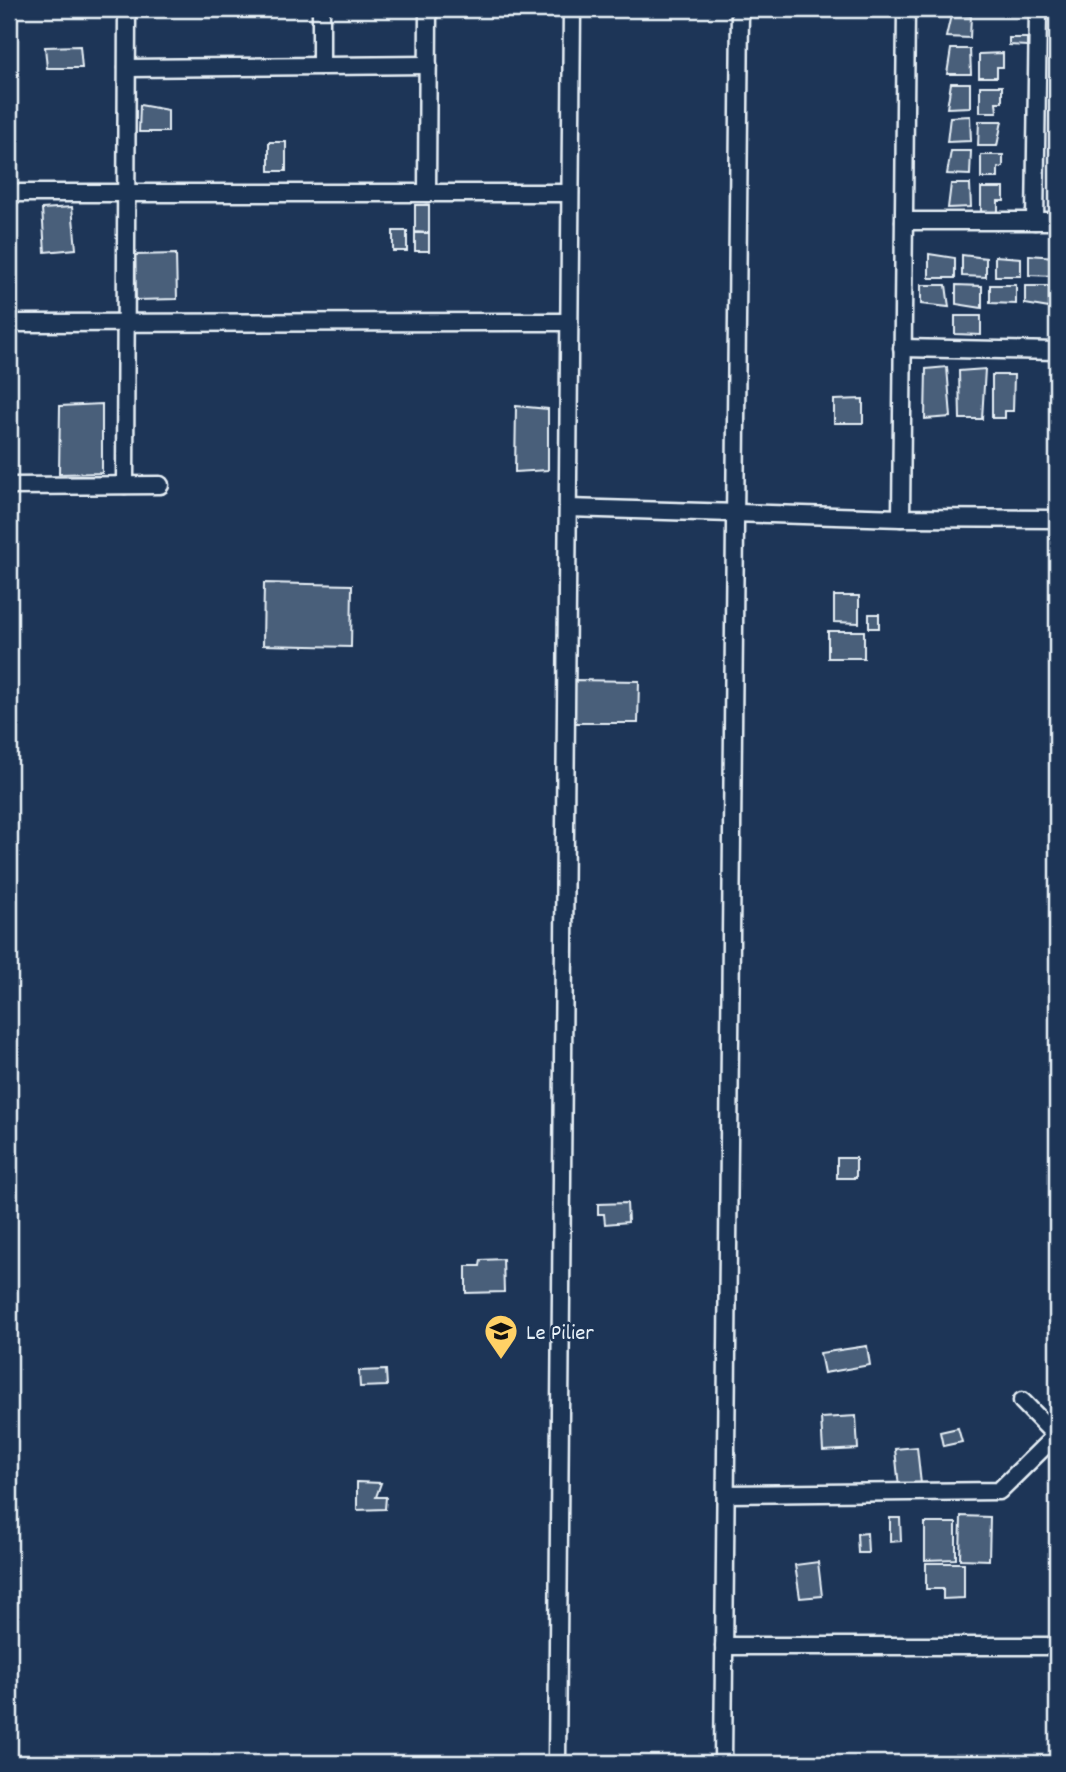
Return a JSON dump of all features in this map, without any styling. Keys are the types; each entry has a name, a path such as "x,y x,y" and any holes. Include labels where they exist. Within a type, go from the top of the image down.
{"street":[{"path":"125,485 127,9"},
{"path":"321,9 321,66"},
{"path":"427,193 428,9"},
{"path":"558,1763 572,9"},
{"path":"723,1763 740,9"},
{"path":"901,518 906,9"},
{"path":"1035,221 1038,9"},
{"path":"127,68 428,65"},
{"path":"9,193 570,193"},
{"path":"904,221 1057,221"},
{"path":"9,323 569,322"},
{"path":"902,348 1057,351"},
{"path":"9,486 160,485"},
{"path":"568,508 901,518 1057,519"},
{"path":"726,1494 999,1491 1057,1436 1022,1401"},
{"path":"724,1646 1057,1646"}],"building":[{"path":"951,15 971,16 970,38 946,37"},
{"path":"1009,38 1027,38 1027,46 1009,45"},
{"path":"80,46 82,68 47,68 45,47"},
{"path":"951,49 970,49 971,74 947,74"},
{"path":"1003,53 1003,67 997,67 997,77 979,77 979,54"},
{"path":"951,83 970,83 970,107 947,108"},
{"path":"980,86 1002,86 1002,102 996,102 997,112 980,112"},
{"path":"140,105 168,110 168,132 139,132"},
{"path":"970,116 971,141 947,142 950,117"},
{"path":"979,121 1002,121 997,146 978,146"},
{"path":"269,142 286,142 286,171 269,171"},
{"path":"951,151 971,151 970,175 947,174"},
{"path":"981,155 1003,155 1003,167 998,168 998,178 981,178"},
{"path":"951,184 970,184 971,207 948,208"},
{"path":"981,188 1004,188 1004,201 998,201 998,212 981,212"},
{"path":"415,205 429,205 429,233 415,232"},
{"path":"72,207 76,249 45,252 42,209"},
{"path":"393,231 407,231 407,251 393,251"},
{"path":"415,233 429,233 429,251 415,251"},
{"path":"176,254 177,299 136,300 135,255"},
{"path":"929,254 955,258 955,278 929,278"},
{"path":"962,255 986,258 986,277 962,276"},
{"path":"1029,255 1055,257 1055,276 1029,275"},
{"path":"995,256 1021,258 1021,276 995,276"},
{"path":"921,285 946,285 949,307 921,304"},
{"path":"956,285 982,286 982,308 956,304"},
{"path":"990,285 1016,285 1016,304 990,303"},
{"path":"1025,286 1049,286 1049,308 1025,304"},
{"path":"955,316 981,316 981,335 955,334"},
{"path":"947,367 951,417 925,419 926,369"},
{"path":"985,369 982,419 960,419 959,371"},
{"path":"992,375 1014,375 1013,411 1005,411 1005,418 992,418"},
{"path":"863,399 863,423 834,423 834,400"},
{"path":"102,404 102,473 59,474 60,406"},
{"path":"516,406 548,409 548,470 515,472"},
{"path":"264,583 352,585 351,647 263,645"},
{"path":"834,596 859,596 859,623 834,622"},
{"path":"869,614 879,614 879,628 869,628"},
{"path":"828,631 864,631 864,658 828,658"},
{"path":"571,680 639,681 638,723 571,723"},
{"path":"837,1158 856,1158 856,1178 837,1178"},
{"path":"627,1203 628,1222 605,1224 604,1214 598,1214 598,1204"},
{"path":"503,1259 504,1292 466,1293 466,1266 480,1266 481,1260"},
{"path":"867,1346 870,1365 824,1373 820,1353"},
{"path":"386,1370 387,1386 360,1387 359,1371"},
{"path":"856,1416 858,1449 823,1451 821,1418"},
{"path":"958,1428 962,1442 943,1446 940,1432"},
{"path":"917,1447 921,1484 899,1487 895,1449"},
{"path":"357,1482 381,1483 376,1497 386,1497 385,1509 357,1510"},
{"path":"961,1516 990,1517 989,1560 960,1559"},
{"path":"890,1518 900,1518 901,1541 890,1542"},
{"path":"925,1523 956,1523 956,1559 925,1560"},
{"path":"867,1533 868,1553 858,1553 857,1534"},
{"path":"818,1562 822,1596 800,1598 795,1565"},
{"path":"926,1563 964,1563 964,1598 943,1599 943,1589 926,1589"}],"place":[{"name":"Le Pilier","path":"501,1361"}]}
